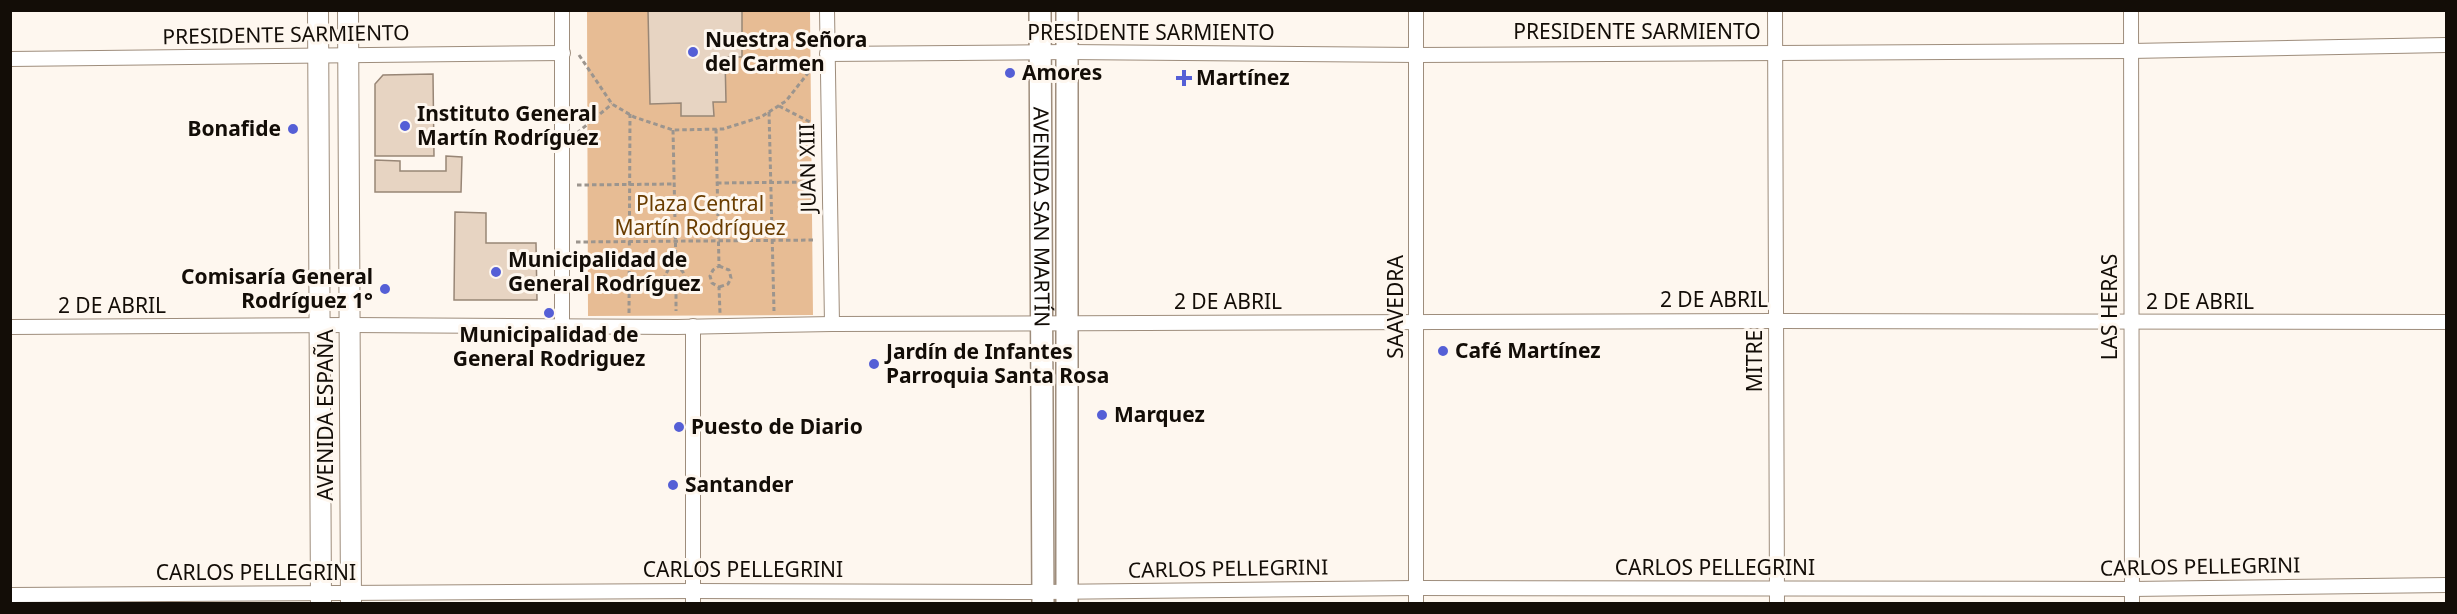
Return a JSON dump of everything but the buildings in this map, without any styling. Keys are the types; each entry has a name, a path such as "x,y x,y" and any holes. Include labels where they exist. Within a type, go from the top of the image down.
{"main road":[{"name":"AVENIDA ESPAÑA","path":"318,10 321,599"},
{"name":"AVENIDA ESPAÑA","path":"348,10 351,599"},
{"name":"AVENIDA SAN MARTÍN","path":"1040,10 1043,598"},
{"name":"AVENIDA SAN MARTÍN","path":"1067,10 1067,598"}],"street":[{"path":"562,10 562,327"},
{"name":"JUAN XIII","path":"827,10 832,324"},
{"name":"SAAVEDRA","path":"1416,10 1416,603"},
{"name":"MITRE","path":"1775,10 1777,597"},
{"name":"LAS HERAS","path":"2131,10 2132,603"},
{"name":"PRESIDENTE SARMIENTO","path":"827,54 1067,52 1417,55 2131,51 2446,45"},
{"name":"PRESIDENTE SARMIENTO","path":"10,59 563,54"},
{"name":"2 DE ABRIL","path":"10,327 350,325 676,327 832,324 1776,321 2446,322"},
{"path":"693,326 693,597"},
{"name":"CARLOS PELLEGRINI","path":"10,595 321,599 1067,598 1416,588 1777,597 2446,585"}],"path":[{"path":"563,54 578,54 612,104 630,114 673,130 716,129 761,117 786,101 807,76 818,55 827,54"},
{"path":"563,145 612,104"},
{"path":"779,105 829,132"},
{"path":"769,112 775,325"},
{"path":"629,327 630,114"},
{"path":"716,129 719,266"},
{"path":"673,130 676,267"},
{"path":"717,183 830,181"},
{"path":"563,186 674,184"},
{"path":"562,242 831,240"},
{"path":"719,266 729,270 731,278 728,284 719,286 712,283 710,276 719,266"},
{"path":"676,267 682,270 685,276 683,283 676,287 669,285 665,276 668,270 676,267"},
{"path":"719,286 720,326"},
{"path":"676,287 676,327"}],"green space":[{"name":"Plaza Central Martín Rodríguez","path":"587,11 648,11 650,103 681,103 682,116 713,116 713,102 726,102 725,57 742,56 742,11 810,11 813,315 588,316"}],"place":[{"name":"Nuestra Señora del Carmen","path":"693,52"},
{"name":"Amores","path":"1010,73"},
{"name":"Martínez","path":"1184,78"},
{"name":"Instituto General Martín Rodríguez","path":"405,126"},
{"name":"Bonafide","path":"293,129"},
{"name":"Municipalidad de General Rodríguez","path":"496,272"},
{"name":"Comisaría General Rodríguez 1°","path":"385,289"},
{"name":"Municipalidad de General Rodriguez","path":"549,313"},
{"name":"Café Martínez","path":"1443,351"},
{"name":"Jardín de Infantes Parroquia Santa Rosa","path":"874,364"},
{"name":"Marquez","path":"1102,415"},
{"name":"Puesto de Diario","path":"679,427"},
{"name":"Santander","path":"673,485"}]}
